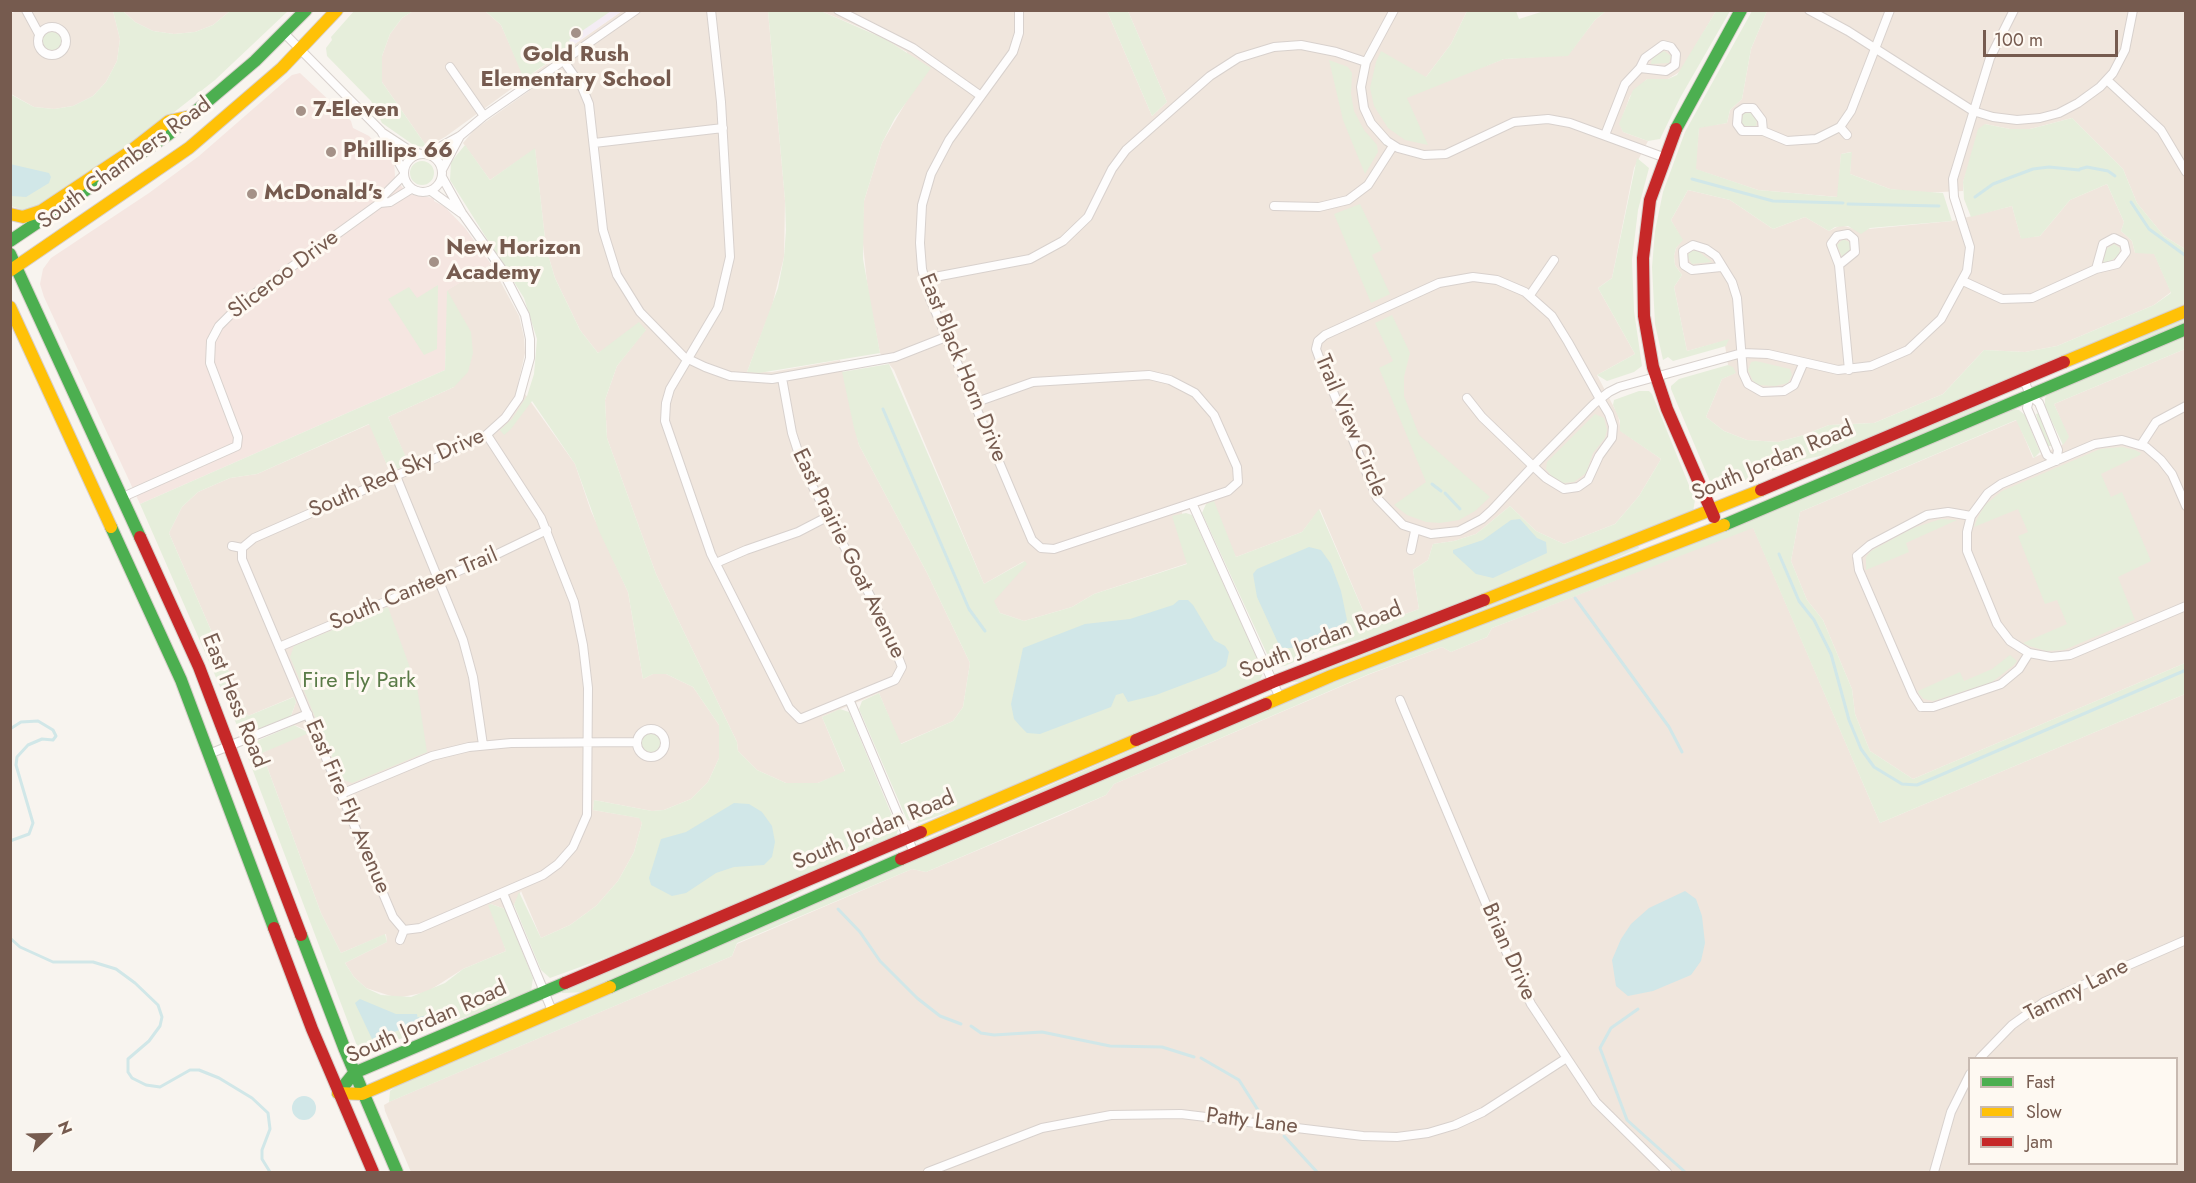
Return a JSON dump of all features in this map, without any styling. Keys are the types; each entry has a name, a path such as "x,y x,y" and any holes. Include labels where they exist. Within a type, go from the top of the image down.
{"main road":[{"name":"South Chambers Road","path":"10,241 122,168 191,116 284,33 306,10"},
{"name":"South Chambers Road","path":"14,269 163,168 239,106 301,49 337,10"},
{"path":"1718,527 1656,376 1644,316 1642,271 1648,213 1663,157 1683,113 1741,10"},
{"path":"10,214 23,217 41,211 128,153 169,121 191,116"},
{"name":"East Hess Road","path":"10,254 14,269 176,612 230,746 354,1073 397,1173"},
{"name":"East Hess Road","path":"10,307 149,608 209,754 295,985 373,1173"},
{"name":"South Jordan Road","path":"338,1093 354,1073 1273,682 1711,511 2186,311"},
{"path":"10,326 25,338"},
{"name":"South Jordan Road","path":"338,1093 363,1094 553,1013 756,921 1280,698 1718,527 2186,329"}],"street":[{"path":"26,10 39,34"},
{"path":"403,173 411,157 424,154 460,136 484,116 636,10"},
{"path":"711,10 731,239 729,264 718,308 670,389 665,421 692,506 716,563 798,532 827,517"},
{"path":"838,10 906,44 981,96"},
{"name":"East Black Horn Drive","path":"974,403 1033,382 1140,375 1170,380 1195,393 1214,415 1237,467 1242,485 1054,549 1039,552 1032,540 946,337 924,279 919,233 926,191 942,152 1013,52 1019,33 1019,10"},
{"path":"1394,10 1366,62 1361,87 1364,108 1376,129 1394,146 1416,154 1446,154 1514,122 1538,118 1564,121 1663,157"},
{"path":"1809,10 1836,23 1973,111 2009,120 2040,118 2078,103 2107,80 2128,42 2133,10"},
{"path":"1763,131 1787,141 1802,141 1823,137 1840,127 1851,111 1890,10"},
{"path":"1411,550 1415,531 1445,533 1471,526 1492,510 1600,399 1619,387 1742,353 1768,354 1828,370 1849,370 1887,361 1917,344 1941,318 1963,281 1969,263 1970,247 1956,204 1953,184 1990,58 2014,10"},
{"path":"284,33 381,131 409,150 437,160 442,173"},
{"path":"924,279 1022,261 1056,246 1088,217 1120,157 1216,71 1255,51 1284,45 1312,46 1366,62"},
{"path":"563,60 589,102 603,230 617,275 640,312 688,359 737,377 782,378 895,357 946,337"},
{"path":"450,67 484,116"},
{"path":"1605,135 1625,84 1640,69"},
{"path":"2107,80 2161,130 2186,172"},
{"path":"1840,127 1847,135"},
{"path":"594,143 723,128"},
{"path":"381,131 411,189 421,192 431,191 460,136"},
{"path":"1274,206 1319,207 1348,200 1368,186 1394,146"},
{"name":"Sliceroo Drive","path":"123,497 237,446 238,437 210,363 212,341 219,326 243,302 380,203 403,173"},
{"name":"South Red Sky Drive","path":"242,548 254,538 487,435 508,414 521,392 530,366 530,339 525,315 513,288 462,213 442,173"},
{"name":"Sliceroo Drive","path":"380,203 390,202 411,189"},
{"name":"South Red Sky Drive","path":"431,191 462,213"},
{"path":"1721,267 1696,271 1687,268 1682,258 1683,251 1689,246 1700,246 1716,256 1736,292 1745,379 1761,392 1790,388 1797,380 1803,364"},
{"path":"1530,295 1554,260"},
{"path":"1839,265 1849,370"},
{"path":"1963,281 1994,296 2025,300 2078,279 2096,269"},
{"name":"Trail View Circle","path":"1415,531 1397,520 1377,498 1316,349 1316,340 1325,334 1452,279 1489,278 1512,285 1530,295 1556,321 1610,418 1613,434 1588,480 1578,487 1564,489 1552,484 1533,466"},
{"name":"East Prairie Goat Avenue","path":"716,563 795,721 895,680 905,673 886,626 827,517 797,453 782,378"},
{"path":"2024,380 2030,394 2039,403 2058,450 2056,461"},
{"path":"1467,398 1533,466"},
{"path":"2140,445 2156,422 2186,406"},
{"path":"400,940 404,930 413,930 551,870 576,842 588,808 588,688 580,630 571,593 547,530 520,481 487,435"},
{"path":"2186,506 2165,465 2140,445 2122,440 2104,441 1993,489 1980,501 1971,516 1966,545 1975,572 2001,630 2015,645 2029,653 2045,657 2070,655 2186,606"},
{"path":"396,476 439,579 470,663 483,745"},
{"path":"1192,503 1280,698"},
{"path":"1971,516 1948,512 1927,515 1855,555 1912,695 1919,710 2001,684 2019,669 2029,653"},
{"name":"South Canteen Trail","path":"279,647 547,530"},
{"path":"232,546 242,548"},
{"name":"East Fire Fly Avenue","path":"242,548 242,559 393,917 404,930"},
{"path":"849,699 915,855"},
{"name":"Brian Drive","path":"1400,700 1515,972 1531,1004 1565,1059 1606,1113 1667,1173"},
{"path":"209,754 308,714"},
{"path":"341,794 438,754 483,745 636,742"},
{"path":"503,892 553,1013"},
{"name":"Tammy Lane","path":"1982,1057 2012,1025 2044,1002 2186,940"},
{"name":"Patty Lane","path":"928,1173 1037,1130 1111,1114 1191,1114 1364,1136 1421,1134 1441,1130 1470,1119 1565,1059"},
{"path":"1934,1173 1951,1112 1968,1078"}],"shaded area":[{"path":"19,10 113,11 120,39 117,61 106,82 93,96 73,106 54,109 34,107 11,94 10,14"},
{"path":"123,11 230,11 213,25 195,32 174,34 153,31 135,22"},
{"path":"413,11 485,11 501,25 525,79 445,137 427,147 382,82 382,56 390,34 402,18"},
{"name":"Gold Rush Elementary School","path":"538,11 622,11 572,46"},
{"path":"622,11 768,11 785,200 784,257 772,306 747,372 772,372 840,360 859,445 927,573 970,663 963,707 953,721 900,744 879,693 822,717 845,772 818,783 786,783 757,770 738,751 737,742 656,574 607,438 605,400 617,366 646,329 598,353 580,330 555,278 546,248 535,149 490,180 463,143 474,130 529,91 525,79"},
{"path":"821,11 1107,11 1152,116 1167,102 1128,11 1467,11 1451,44 1426,77 1437,84 1504,59 1568,55 1595,20 1606,11 1716,11 1681,71 1668,79 1647,79 1630,96 1620,124 1623,132 1648,141 1634,168 1612,278 1598,288 1635,354 1597,375 1618,415 1621,431 1661,459 1639,496 1615,524 1564,544 1536,531 1510,506 1476,534 1454,541 1433,544 1428,560 1413,570 1419,609 1370,627 1320,509 1302,532 1236,557 1206,504 1182,512 1188,563 1094,594 1072,607 1024,621 1000,613 993,601 1024,561 984,584 894,370 880,353 868,292 862,235 864,201 882,143 909,97 907,52 866,30"},
{"path":"1767,11 2185,11 2185,249 2164,236 2137,203 2123,169 2072,118 2030,129 2010,129 1985,124 1963,182 1963,191 1919,193 1890,189 1850,174 1851,152 1841,154 1838,197 1758,190 1695,169 1699,127 1727,123 1730,110 1742,99 1751,49"},
{"path":"300,73 351,121 353,128 369,136 391,160 394,158 395,177 407,194 434,198 434,201 445,207 465,228 491,264 448,290 445,370 140,504 44,297 40,284 43,269 51,258 149,193 199,156 292,75"},
{"path":"10,164 49,173 51,177 49,183 26,197 11,196"},
{"path":"2107,184 2124,222 2121,231 2132,241 2135,253 2154,253 2171,292 2154,305 2057,346 2025,352 1984,350 1943,394 1874,423 1829,425 1778,442 1747,440 1724,431 1706,417 1722,379 1735,373 1728,365 1725,345 1728,340 1687,351 1674,287 1682,275 1675,265 1674,256 1682,240 1671,220 1688,190 1730,200 1773,229 1805,217 1829,231 1841,225 1858,230 1952,221 2012,206 2021,238 2040,236 2070,200"},
{"path":"491,264 519,316 524,337 525,353 518,384 575,464 591,511 628,592 643,679 653,674 666,674 693,687 719,725 719,758 708,782 691,799 664,810 652,811 594,800 593,810 640,818 642,823 634,852 618,881 596,906 570,925 541,938 521,891 514,905 505,909 491,904 506,951 463,969 427,992 397,998 366,988 354,977 345,963 387,942 386,934 341,953 321,913 262,753 307,730 294,725 291,716 296,702 293,697 248,716 169,533 182,507 198,492 230,478 257,474 370,424 390,472 408,463 388,417 454,387 447,290"},
{"path":"2185,349 2185,663 1913,779 1870,751 1855,714 1852,689 1823,620 1807,600 1791,561 1800,512 2017,420 2033,458 2062,445 2068,437 2054,404"},
{"path":"1520,519 1537,538 1546,542 1547,553 1493,578 1476,574 1453,553 1453,550 1483,540 1511,520"},
{"path":"1753,527 1880,823 2185,694 2185,1172 411,1172 385,1111 384,1105 391,1101 732,956 737,944 912,869 926,872 1059,816 1106,795 1114,784 1370,674 1442,647 1451,652 1487,637 1492,628"},
{"path":"1309,547 1321,550 1331,564 1341,591 1347,620 1320,639 1292,648 1283,648 1279,645 1257,597 1253,574 1257,569"},
{"path":"1179,600 1188,600 1193,605 1214,640 1225,646 1229,652 1226,666 1217,672 1156,695 1128,702 1123,693 1116,695 1111,707 1040,734 1027,733 1014,719 1011,704 1023,648 1085,624 1130,619 1173,605"},
{"path":"734,803 749,804 762,812 772,826 775,842 772,857 764,865 734,867 716,873 686,893 672,896 651,885 649,878 661,839 686,832"},
{"path":"1685,891 1696,899 1702,916 1705,943 1701,961 1691,975 1653,991 1628,996 1616,986 1612,960 1621,939 1631,924 1649,908"},
{"path":"360,999 396,1014 417,1014 418,1021 412,1026 372,1039 355,1003"},
{"path":"304,1096 309,1097 315,1103 315,1113 309,1119 304,1120 299,1119 293,1113 292,1108 293,1103 299,1097"}],"green space":[{"path":"113,11 123,11 135,22 153,31 174,34 195,32 213,25 230,11 288,11 215,80 135,143 35,211 19,213 20,209 11,206 10,94 34,107 54,109 73,106 93,96 106,82 117,61 120,39"},
{"path":"354,11 413,11 402,18 390,34 382,56 382,82 427,147 415,146 382,123 371,101 327,56 326,48 332,40 331,37"},
{"path":"485,11 611,11 569,40 572,46 524,79 501,25"},
{"path":"768,11 821,11 885,39 931,68 895,118 882,143 864,201 863,259 880,353 759,373 747,372 778,288 786,230"},
{"path":"1107,11 1128,11 1167,102 1152,116"},
{"path":"1467,11 1516,11 1519,19 1544,11 1606,11 1595,20 1568,56 1504,59 1407,98 1428,145 1405,140 1388,128 1374,106 1370,88 1381,51 1426,77 1451,44"},
{"path":"1716,11 1730,11 1680,98 1660,139 1648,141 1623,132 1619,124 1633,90 1647,79 1668,79 1677,75"},
{"path":"1752,11 1767,11 1751,49 1742,99 1730,110 1727,123 1699,128 1696,169 1758,190 1837,197 1841,154 1852,152 1850,174 1890,189 1943,193 1952,221 1870,228 1861,234 1848,226 1835,227 1829,231 1805,217 1773,229 1730,200 1688,190 1671,220 1683,240 1676,248 1674,256 1675,265 1682,275 1674,287 1687,351 1729,339 1726,346 1673,361 1668,357 1663,360 1655,324 1652,267 1655,231 1663,192 1685,132"},
{"path":"52,30 62,37 63,41 56,51 52,52 42,45 41,41 48,31"},
{"path":"1664,51 1671,56 1669,63 1651,64 1652,58"},
{"path":"1329,60 1348,67 1352,73 1351,94 1354,111 1364,130 1377,145 1378,152 1365,174 1343,120"},
{"path":"1750,112 1757,120 1756,127 1745,126 1741,122 1743,114"},
{"path":"2072,118 2123,169 2137,203 2164,236 2185,249 2185,304 1830,454 1806,459 1714,491 1671,389 1671,386 1679,379 1728,365 1733,367 1736,373 1722,379 1706,417 1724,431 1747,440 1778,442 1829,425 1874,423 1943,394 1984,350 2025,352 2057,346 2154,305 2171,293 2154,254 2135,253 2132,241 2121,231 2124,222 2107,184 2070,200 2040,236 2021,239 2012,206 1971,217 1964,199 1963,182 1978,129 1985,124 2010,129 2030,129"},
{"path":"465,145 490,180 535,148 546,248 555,278 580,330 598,353 639,322 646,330 617,366 605,400 607,438 656,574 737,742 738,751 757,770 786,783 818,783 845,771 822,717 840,709 849,712 898,830 896,836 635,947 550,978 541,970 514,905 519,892 541,938 570,925 596,906 618,881 634,852 642,823 639,818 593,810 594,800 652,811 664,810 691,799 708,782 719,758 719,725 693,687 666,674 653,674 643,679 628,592 599,531 575,464 532,401 511,429 504,435 500,430 512,419 527,396 534,374 537,339 524,298 450,180 451,162"},
{"path":"1637,158 1649,168 1638,210 1632,260 1634,311 1642,366 1634,372 1607,381 1597,375 1635,354 1598,288 1612,278"},
{"path":"422,161 430,165 434,173 430,181 422,185 414,181 410,173 414,165"},
{"path":"1360,204 1382,250 1372,255 1390,294 1371,303 1334,214"},
{"path":"1843,239 1851,243 1851,249 1842,257 1837,245"},
{"path":"2114,244 2120,248 2119,255 2103,263 2106,249"},
{"path":"1691,251 1698,251 1712,262 1692,264 1687,256"},
{"path":"438,285 437,349 424,355 388,299 409,287 417,298"},
{"path":"447,290 471,332 473,353 468,372 454,387 388,417 409,464 390,472 369,424 257,474 230,478 198,492 182,507 169,533 248,716 294,697 296,702 291,716 251,732 239,730 140,504 445,370"},
{"path":"1392,315 1410,353 1404,377 1404,396 1419,435 1490,497 1475,511 1459,520 1440,523 1426,522 1407,515 1394,505 1426,482 1379,368 1393,361 1375,323"},
{"path":"2185,317 2185,323 2109,354 2162,326"},
{"path":"2185,335 2185,349 2054,404 2069,437 2063,445 2045,407 2045,398 2049,393"},
{"path":"1756,361 1790,369 1792,375 1788,383 1775,386 1758,385 1753,381 1748,370 1751,362"},
{"path":"889,364 984,584 1025,561 1027,564 994,601 1000,613 1024,621 1072,607 1094,594 1187,564 1172,516 1186,513 1192,515 1261,666 1263,673 1260,680 987,798 918,823 907,820 859,709 862,701 879,693 901,744 953,721 963,707 970,663 927,573 859,445 854,428 842,372"},
{"path":"1639,391 1649,391 1652,394 1695,500 1693,512 1373,636 1316,652 1285,666 1273,667 1202,513 1206,504 1214,501 1236,557 1302,532 1319,509 1370,627 1419,609 1413,570 1428,560 1433,544 1454,541 1476,534 1510,506 1536,531 1564,544 1615,524 1639,496 1661,459 1620,431 1620,421 1613,405 1614,400"},
{"path":"2003,399 1831,473 1827,471 1829,467 1983,403"},
{"path":"2012,409 2019,410 2025,415 2040,452 2034,458 2016,420 1800,512 1791,561 1807,600 1823,620 1852,689 1855,714 1870,751 1913,779 2185,663 2185,694 1880,823 1753,528 1492,628 1487,637 1451,652 1442,647 1369,674 1114,784 1106,795 926,872 912,869 737,943 732,956 389,1102 390,1091 398,1085 597,1000 733,938 1301,695 1762,515"},
{"path":"2039,413 2051,446 2047,446 2040,430 2036,414"},
{"path":"1595,414 1604,418 1607,430 1605,438 1593,453 1586,473 1574,482 1563,483 1554,479 1546,469 1547,462"},
{"path":"2122,447 2141,453 2101,474 2111,497 2122,492 2151,561 2118,577 2135,620 2064,650 2047,651 2029,646 2023,643 2067,624 2057,600 2045,604 2018,536 2028,532 2018,509 1974,527 1977,519 1985,505 2002,491 2100,449"},
{"path":"1941,519 1957,520 1906,543 1909,552 1866,570 1866,557 1871,551 1913,528"},
{"path":"1638,545 1639,548 1567,580 1303,682 1287,682"},
{"name":"Fire Fly Park","path":"388,607 417,687 427,752 352,783 341,779 290,657 294,646"},
{"path":"2010,655 2017,661 1992,682 1933,701 1924,699 1919,694 1918,691 1960,672 1964,681 1992,669"},
{"path":"294,725 309,733 262,753 321,913 341,953 385,934 387,942 345,963 354,977 366,988 381,995 411,997 445,983 463,969 506,951 488,905 491,904 505,909 533,978 531,991 488,1010 447,1023 446,1020 378,1048 357,1046 247,755 252,743"},
{"path":"1177,730 1178,732 1136,754 934,840 925,840"},
{"path":"651,731 659,734 662,742 659,750 651,753 643,750 640,742 643,734"},
{"path":"813,885 769,910 587,992 562,993 561,991"}],"waterway":[{"path":"1975,197 1993,184 2033,169 2049,167 2079,170"},
{"path":"2080,169 2087,167 2108,171 2115,176"},
{"path":"1692,179 1773,201 1843,203"},
{"path":"2131,202 2149,229 2186,256"},
{"path":"1848,204 1939,206"},
{"path":"883,409 969,609 985,631"},
{"path":"1432,484 1441,491"},
{"path":"1445,493 1460,509"},
{"path":"1779,554 1799,601 1814,620 1831,654 1849,720 1861,749 1874,767 1902,784 1917,785 2186,670"},
{"path":"1575,598 1669,727 1682,752"},
{"path":"10,729 21,722 38,721 53,730 56,736 53,740 42,739 28,745 17,757 16,765 33,823 29,834 10,841"},
{"path":"838,909 860,932 880,961 917,998 940,1016 961,1024"},
{"path":"10,938 20,947 53,962 93,962 116,969 135,983 158,1005 162,1017 160,1026 149,1041 128,1059 128,1072 132,1078 146,1085 160,1087 190,1070 199,1070 219,1078 252,1098 268,1113 270,1129 262,1150 262,1159 270,1172"},
{"path":"1638,1009 1611,1028 1600,1048 1627,1120 1685,1172"},
{"path":"417,1019 440,1014"},
{"path":"971,1026 981,1033 994,1035 1042,1032 1110,1046 1162,1047 1194,1057"},
{"path":"1201,1058 1239,1080 1258,1110"},
{"path":"1284,1136 1317,1172"}],"traffic: fast":[{"path":"10,241 169,134 255,61 306,10"},
{"path":"1676,129 1741,10"},
{"path":"10,254 140,537"},
{"path":"1724,525 2186,329"},
{"path":"111,527 181,680 274,928"},
{"path":"610,987 901,859"},
{"path":"301,935 345,1050 397,1172"},
{"path":"338,1093 354,1073 565,983"}],"traffic: slow":[{"path":"11,270 189,148 282,68 337,10"},
{"path":"10,214 23,217 41,211 128,153 169,121 187,117"},
{"path":"10,307 111,527"},
{"path":"2064,362 2186,311"},
{"path":"1484,600 1761,490"},
{"path":"1266,704 1331,676 1724,525"},
{"path":"921,832 1136,740"},
{"path":"338,1093 362,1094 610,987"}],"traffic: jam":[{"path":"1676,129 1650,200 1643,258 1644,316 1653,367 1667,409 1714,517"},
{"path":"1761,490 2064,362"},
{"path":"140,537 199,667 301,935"},
{"path":"1136,740 1273,682 1484,600"},
{"path":"901,859 1266,704"},
{"path":"565,983 921,832"},
{"path":"274,928 312,1029 373,1172"}],"place":[{"name":"Gold Rush Elementary School","path":"576,33"},
{"name":"7-Eleven","path":"301,111"},
{"name":"Phillips 66","path":"331,152"},
{"name":"McDonald's","path":"252,194"},
{"name":"New Horizon Academy","path":"434,262"}]}
